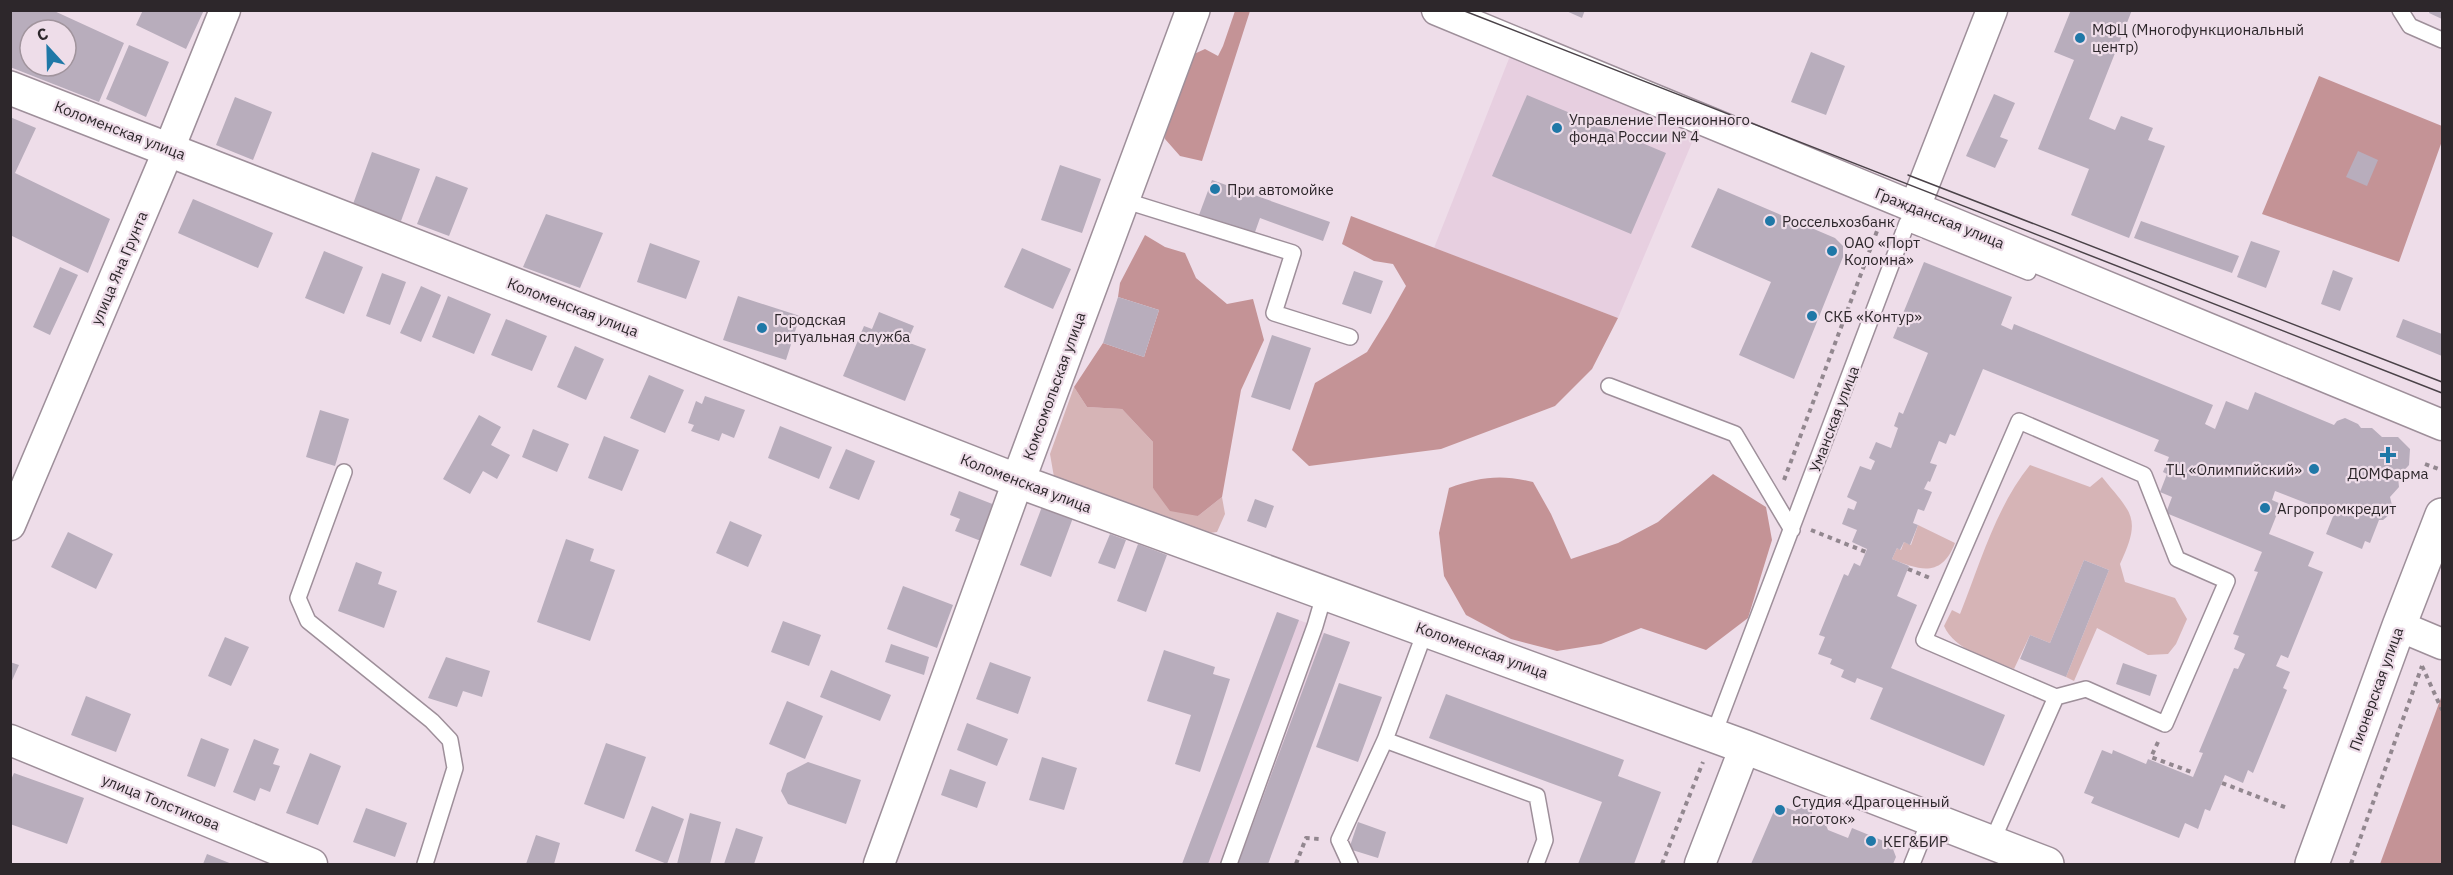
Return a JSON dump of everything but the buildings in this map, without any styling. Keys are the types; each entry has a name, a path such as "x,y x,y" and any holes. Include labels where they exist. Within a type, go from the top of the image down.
{"street":[{"name":"улица Яна Грунта","path":"10,525 169,149 225,10"},
{"name":"Комсомольская улица","path":"879,864 1193,10"},
{"name":"Гражданская улица","path":"1437,10 2442,425"},
{"path":"1902,202 1992,10"},
{"name":"Коломенская улица","path":"10,88 1018,481 1745,747 2047,864"},
{"name":"Пионерская улица","path":"2312,864 2442,515"},
{"path":"2399,626 2442,644"},
{"name":"улица Толстикова","path":"10,740 312,864"},
{"path":"1700,864 1745,747"}],"lane":[{"path":"2400,10 2410,26 2442,40"},
{"path":"2410,26 2416,10"},
{"path":"1123,200 1293,253 1274,313 1350,337"},
{"name":"Уманская улица","path":"1713,736 1907,223 2028,272"},
{"path":"1609,386 1735,434 1793,527"},
{"path":"2019,422 2144,476 2177,559 2227,581 2165,724 2085,689 2056,697 1924,640 2019,422"},
{"path":"344,472 298,598 308,621 432,721 450,740 455,768 425,864"},
{"path":"1228,864 1315,626 1325,592"},
{"path":"1350,864 1339,840 1385,740 1426,629"},
{"path":"1991,844 2056,697"},
{"path":"1385,740 1537,796 1545,840 1536,864"},
{"path":"1912,864 1930,819"}],"path":[{"path":"1801,505 1778,497 1902,202"},
{"path":"2425,464 2441,470"},
{"path":"1793,527 1866,552"},
{"path":"2351,864 2422,666 2442,710"},
{"path":"2165,724 2151,757 2194,773"},
{"path":"1662,864 1713,736"},
{"path":"2222,783 2287,808"},
{"path":"1296,864 1306,838 1339,840"}],"shaded area":[{"path":"1235,11 1250,11 1202,161 1180,156 1165,139 1166,114 1194,54 1205,49 1218,56"},
{"path":"1512,51 1699,126 1618,318 1434,248"},
{"path":"2319,76 2442,126 2442,141 2399,262 2262,214"},
{"path":"1351,216 1618,318 1592,369 1555,406 1441,449 1309,466 1292,450 1315,383 1367,352 1406,286 1393,264 1374,261 1342,244"},
{"path":"1145,235 1165,247 1185,253 1196,278 1227,304 1253,299 1264,340 1241,390 1222,497 1198,516 1170,511 1153,488 1153,442 1122,409 1087,407 1074,387 1103,343 1144,357 1159,310 1118,297 1120,283"},
{"path":"1074,387 1087,407 1122,409 1153,442 1153,488 1198,516 1222,497 1225,514 1217,532 1195,535 1069,490 1054,477 1050,454"},
{"path":"2030,465 2090,487 2102,477 2127,508 2132,526 2131,536 2120,564 2125,582 2175,598 2187,619 2176,644 2168,654 2148,655 2097,628 2074,681 2066,677 2109,570 2084,560 2050,643 2030,635 2014,669 1964,648 1949,634 1944,626 1952,610 1960,614 1998,517 2018,481"},
{"path":"1713,474 1766,507 1772,540 1748,618 1706,650 1641,628 1601,644 1557,651 1511,639 1466,615 1444,576 1439,533 1449,488 1470,481 1500,477 1533,482 1551,514 1571,559 1618,543 1658,522"},
{"path":"1918,525 1955,543 1944,562 1930,568 1921,568 1892,559 1897,548 1901,550 1904,542 1911,545"},
{"path":"1277,612 1350,642 1268,864 1182,864"},
{"path":"2442,695 2442,864 2380,864"}],"tram line":[{"path":"1462,10 2442,393"},
{"path":"1908,175 2442,382"}],"place":[{"name":"МФЦ (Многофункциональный центр)","path":"2080,38"},
{"name":"Управление Пенсионного фонда России № 4","path":"1557,128"},
{"name":"При автомойке","path":"1215,189"},
{"name":"Россельхозбанк","path":"1770,221"},
{"name":"ОАО «Порт Коломна»","path":"1832,251"},
{"name":"СКБ «Контур»","path":"1812,316"},
{"name":"Городская ритуальная служба","path":"762,328"},
{"name":"ДОМФарма","path":"2388,455"},
{"name":"ТЦ «Олимпийский»","path":"2314,469"},
{"name":"Агропромкредит","path":"2265,508"},
{"name":"Студия «Драгоценный ноготок»","path":"1780,810"},
{"name":"КЕГ&БИР","path":"1871,841"}]}
